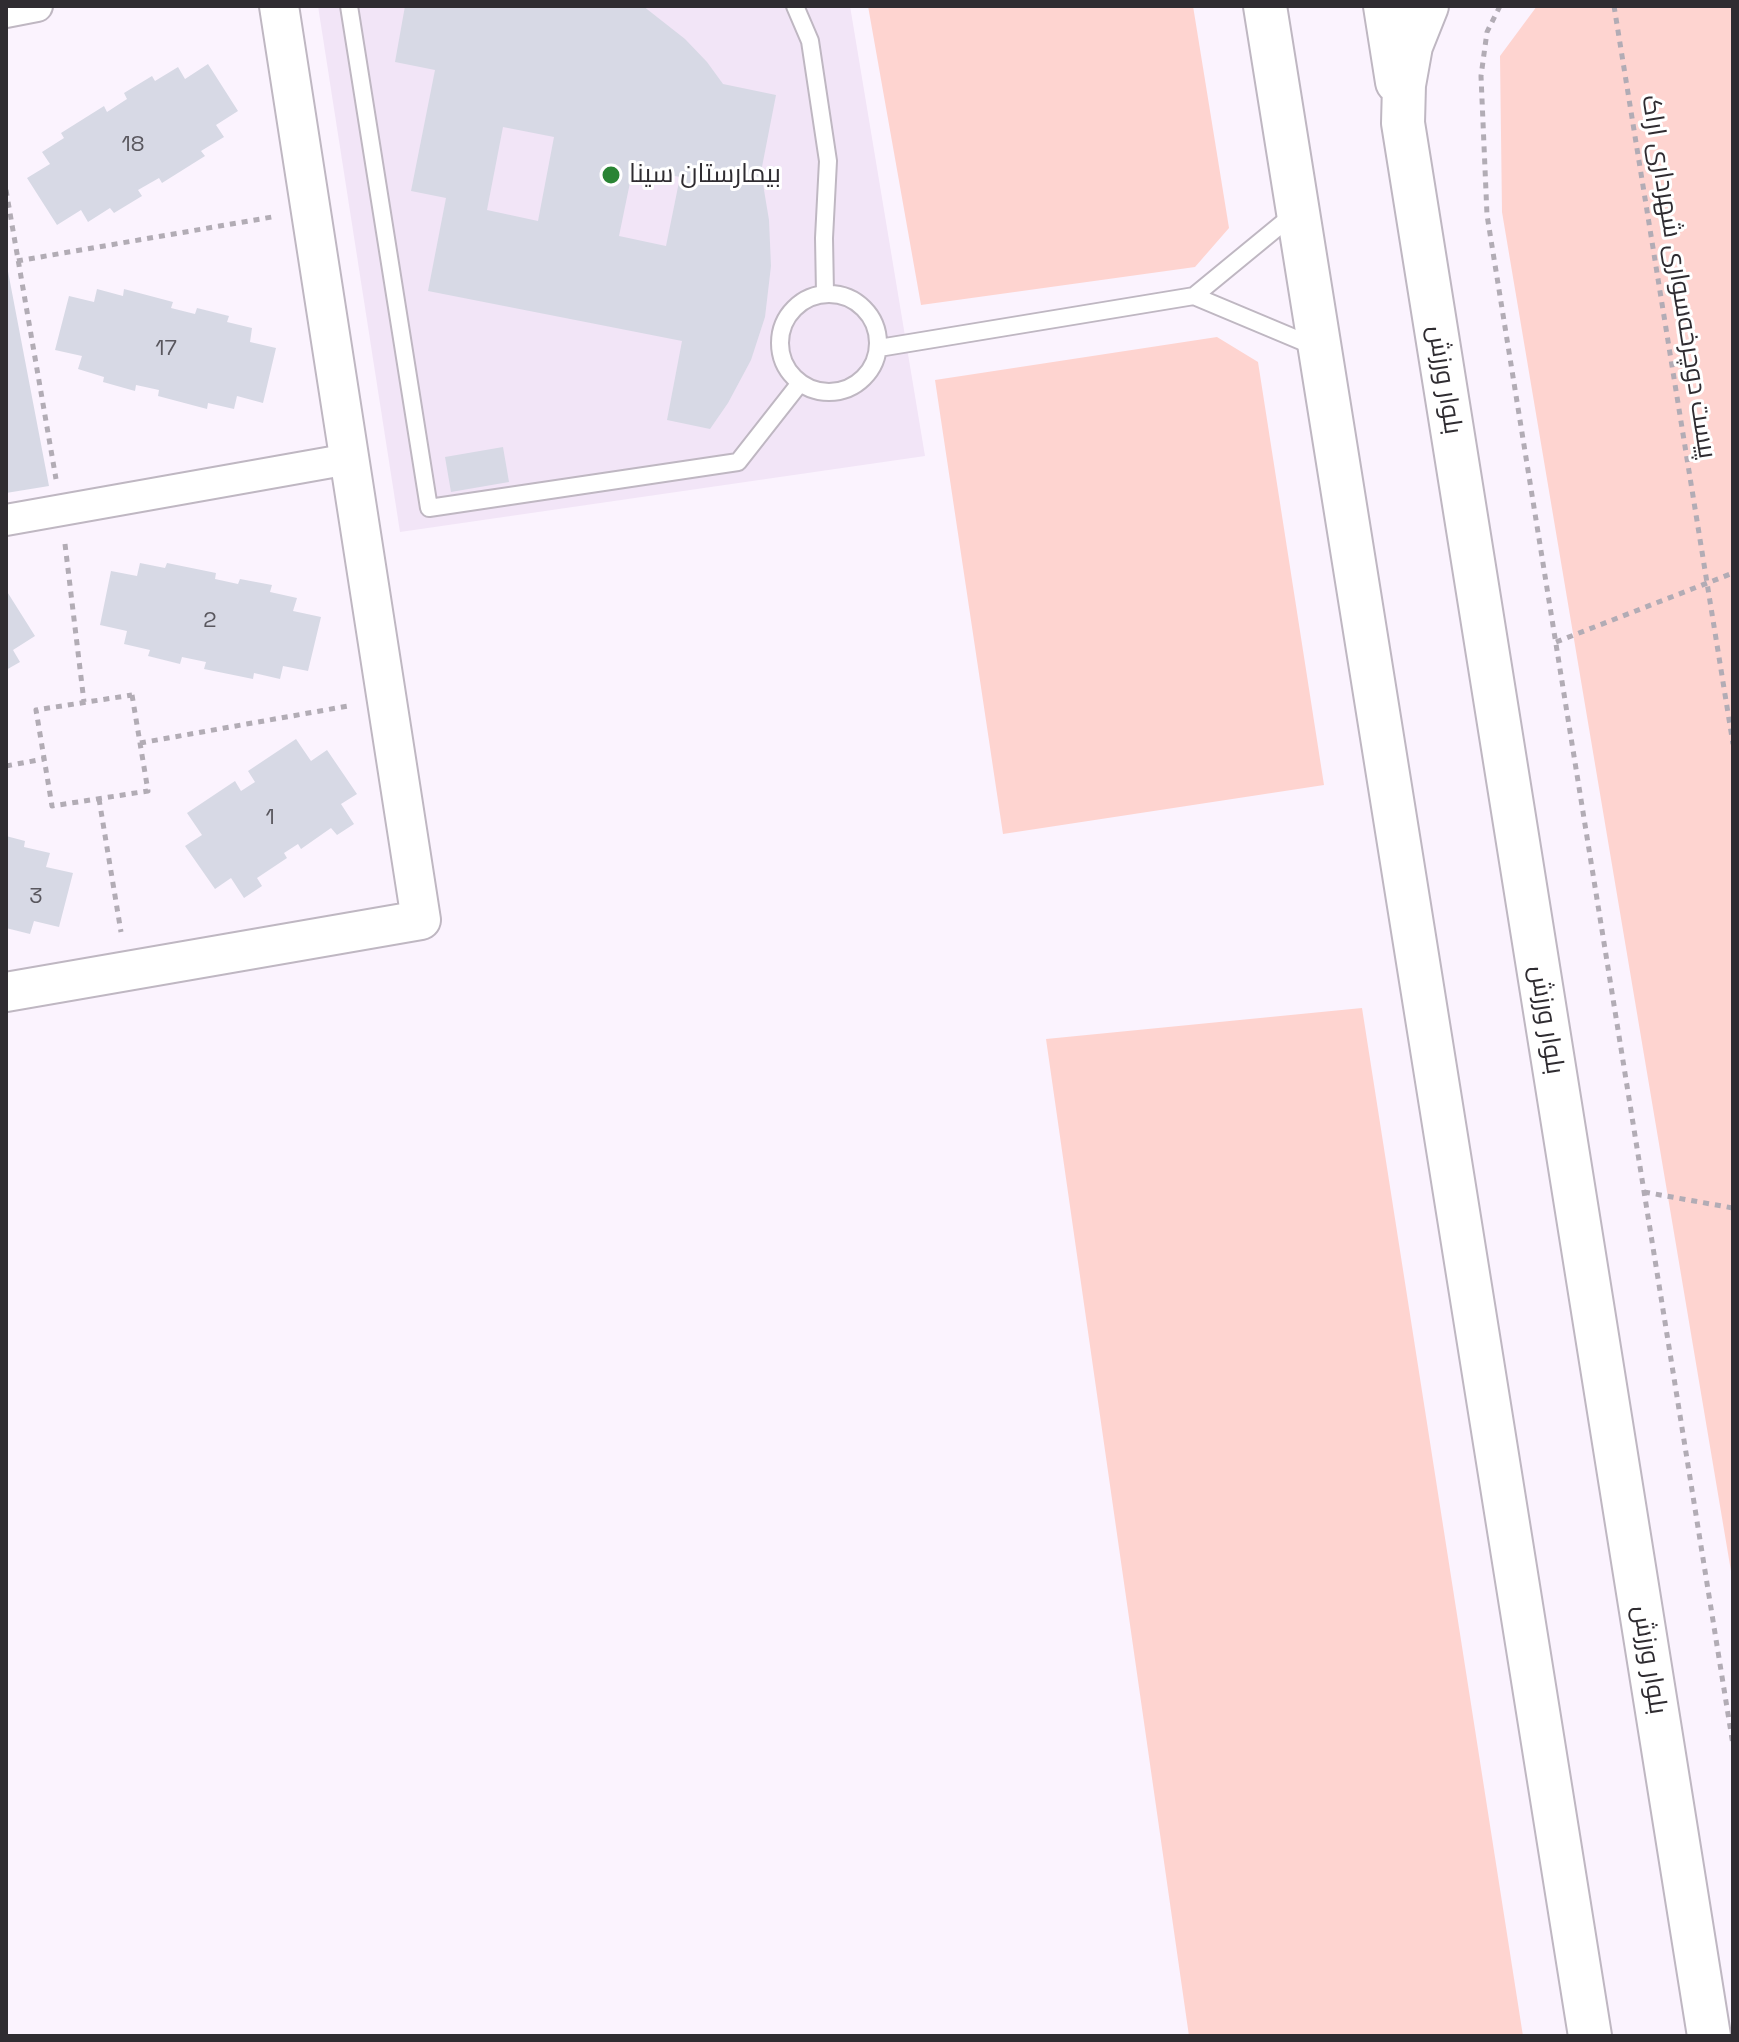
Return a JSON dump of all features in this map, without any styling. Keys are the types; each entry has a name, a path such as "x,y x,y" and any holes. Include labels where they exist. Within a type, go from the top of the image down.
{"main road":[{"path":"1265,6 1590,2036"},
{"path":"1385,6 1403,123"},
{"name":"بلوار ورزش","path":"1427,6 1411,46 1404,85 1403,123 1709,2036"}],"street":[{"path":"6,12 37,6"},
{"path":"6,992 421,920 279,6"},
{"path":"6,520 349,459"}],"lane":[{"path":"349,6 429,508 738,462 800,383"},
{"path":"795,6 810,41 828,161 825,293"},
{"path":"879,348 1194,296 1296,211"},
{"path":"825,293 842,294 858,302 870,314 877,330 879,348 874,365 864,378 850,388 833,392 815,391 800,383 788,371 780,355 781,329 794,307 808,298 825,293"},
{"path":"1194,296 1319,349"}],"path":[{"path":"1500,6 1487,32 1481,76 1487,215 1733,1745"},
{"name":"پیست دوچرخه‌سواری شهرداری اراک","path":"1614,6 1733,744"},
{"path":"6,190 61,510 84,702"},
{"path":"17,261 310,210"},
{"path":"1556,642 1733,573"},
{"path":"132,695 140,743 148,791 52,806 36,710 132,695"},
{"path":"140,743 387,700"},
{"path":"6,766 44,759"},
{"path":"99,799 127,971"},
{"path":"1644,1192 1733,1208"}],"shaded area":[{"name":"بیمارستان سینا","path":"318,6 850,6 925,456 400,532"},
{"path":"868,6 1193,6 1229,228 1195,267 921,305"},
{"path":"1537,6 1733,6 1733,1583 1502,212 1500,56"},
{"path":"1217,337 1258,362 1324,785 1003,834 935,380"},
{"path":"1362,1008 1523,2036 1189,2036 1046,1039"}],"building":[{"path":"405,6 643,6 685,39 723,84 776,95 761,172 769,220 771,266 765,317 751,360 710,429 667,420 682,341 428,291 446,198 411,191 435,70 395,62","holes":["503,127 554,137 538,221 487,210","633,168 680,177 666,246 619,236"]},
{"path":"208,64 238,111 216,125 224,137 201,151 205,156 162,183 159,178 138,190 142,196 114,213 110,208 88,222 81,210 57,225 27,178 50,164 42,152 64,138 61,133 104,106 107,112 127,99 124,93 152,76 155,81 178,67 185,79"},
{"path":"6,261 49,486 6,493"},
{"path":"97,289 123,296 124,289 173,302 171,308 195,314 197,308 229,316 227,322 252,328 250,342 276,348 263,403 237,396 234,409 208,403 207,409 158,396 159,390 136,385 135,391 103,382 104,377 78,369 82,356 55,350 69,296 94,302"},
{"path":"503,447 509,482 451,492 445,457"},
{"path":"140,563 165,568 167,563 216,573 215,579 238,584 240,579 272,585 270,592 297,598 293,611 321,617 308,671 283,666 280,679 254,673 253,679 204,669 206,662 182,657 180,664 148,656 150,650 124,644 127,631 100,625 111,571 137,576"},
{"path":"6,590 35,636 13,650 20,662 6,670"},
{"path":"296,739 311,761 327,750 357,794 341,804 354,824 337,835 331,828 301,849 298,844 284,853 287,858 257,878 262,886 244,898 231,878 215,889 185,846 202,835 187,813 235,781 241,791 255,782 248,771"},
{"path":"6,836 25,841 24,847 50,853 46,867 73,873 59,927 34,921 30,934 6,928"}],"place":[{"name":"بیمارستان سینا","path":"611,175"}]}
